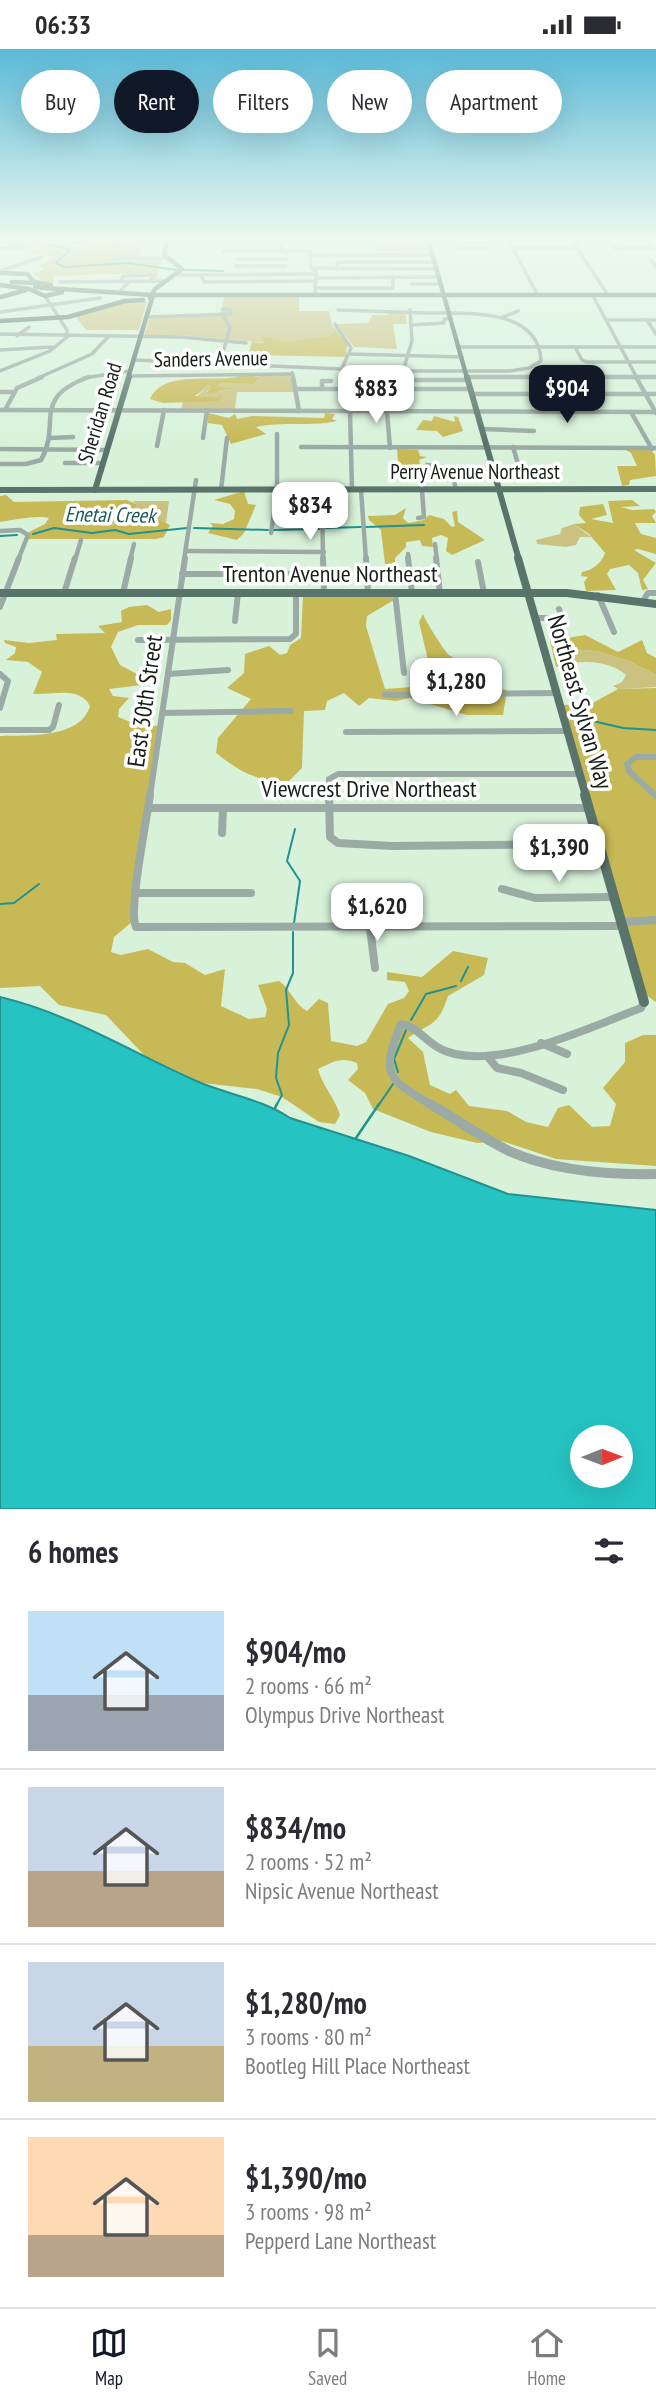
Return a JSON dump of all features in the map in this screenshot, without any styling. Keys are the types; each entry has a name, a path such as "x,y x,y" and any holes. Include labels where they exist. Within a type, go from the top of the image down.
{"main road":[{"path":"0,321 58,318 99,307"},
{"name":"Sheridan Road","path":"95,490 149,307"},
{"name":"Northeast Sylvan Way","path":"448,307 644,1002"},
{"name":"Perry Avenue Northeast","path":"0,490 656,489"},
{"name":"Trenton Avenue Northeast","path":"3,593 527,592 598,595 656,604"}],"street":[{"path":"0,312 50,307"},
{"path":"0,371 56,347 67,337 67,330 51,307"},
{"path":"3,410 656,412 600,307"},
{"path":"146,317 224,317 230,314 230,310 223,309"},
{"path":"134,360 291,365 468,376 529,368 541,361 538,347 530,332 502,317 449,311 338,310"},
{"path":"401,380 412,341 410,310"},
{"path":"502,317 518,311"},
{"path":"223,349 230,327 224,317"},
{"path":"411,324 444,323 443,319 451,318"},
{"path":"607,320 656,320"},
{"path":"648,320 656,334"},
{"path":"335,324 350,342 349,354 342,368"},
{"path":"17,336 29,327"},
{"path":"0,334 175,337 246,343"},
{"path":"3,410 13,393 30,380 92,354 108,337"},
{"path":"174,346 175,337"},
{"path":"0,350 56,347"},
{"path":"460,347 656,347"},
{"path":"575,347 582,360 587,362 656,362"},
{"path":"349,354 462,357"},
{"path":"202,375 203,362"},
{"path":"291,365 298,389 299,411"},
{"name":"Sanders Avenue","path":"51,410 57,396 69,386 99,374 293,375"},
{"path":"393,386 401,380 468,376 656,377"},
{"path":"322,389 322,381 331,381"},
{"path":"298,389 393,386 472,391 656,394"},
{"path":"0,392 13,393"},
{"path":"0,464 26,464 41,460 50,438 48,423 51,410"},
{"path":"157,446 164,410"},
{"path":"202,439 207,410"},
{"path":"350,412 352,490"},
{"path":"387,412 390,448"},
{"path":"631,412 654,448"},
{"path":"483,429 534,431"},
{"path":"271,533 277,434"},
{"path":"50,438 73,437"},
{"path":"221,490 228,438"},
{"path":"301,447 654,448"},
{"path":"513,447 520,467"},
{"path":"0,449 107,450"},
{"path":"65,463 103,463"},
{"path":"427,465 451,468 456,490"},
{"name":"East 30th Street","path":"196,480 133,922 136,927 146,929 370,928"},
{"path":"322,490 324,593"},
{"path":"360,490 368,593"},
{"path":"418,518 424,517 422,490"},
{"path":"0,531 20,530 28,535 3,593 0,607"},
{"path":"64,593 81,540"},
{"path":"122,593 134,544"},
{"path":"435,544 440,593"},
{"path":"187,551 324,552"},
{"path":"408,554 412,593"},
{"path":"478,562 484,593"},
{"path":"182,574 292,574"},
{"path":"235,621 238,593"},
{"path":"138,639 290,639 296,633 296,593"},
{"path":"395,593 404,673"},
{"path":"643,601 648,593 656,593"},
{"path":"598,595 614,632"},
{"path":"535,618 563,618 559,610"},
{"path":"168,674 228,670"},
{"path":"0,674 8,681 0,708"},
{"path":"385,695 556,693"},
{"path":"0,730 49,730 53,727 59,705"},
{"path":"163,713 290,711"},
{"path":"346,732 566,731"},
{"path":"656,757 636,757 627,764 629,771 656,796"},
{"path":"579,774 331,776 329,809 333,841 392,846 530,845 545,848 555,844 598,844"},
{"name":"Viewcrest Drive Northeast","path":"150,808 588,808"},
{"path":"222,833 223,809"},
{"path":"502,889 535,898 613,897"},
{"path":"136,893 251,893"},
{"path":"617,911 651,921"},
{"path":"375,968 370,928 621,924 651,921"},
{"path":"644,1002 641,1008 541,1043 487,1056 469,1057 441,1051 406,1023 398,1028 387,1058 388,1066 402,1087 509,1151 573,1169 621,1175 656,1174"},
{"path":"541,1043 567,1054"},
{"path":"487,1056 497,1068 521,1073 563,1090"}],"shaded area":[{"path":"108,307 145,307 139,330 86,330 76,317"},
{"path":"222,307 299,307 299,311 329,311 332,325 341,335 299,342 299,346 182,335 144,336 150,316 220,316"},
{"path":"389,312 405,312 407,324 393,324 397,349 354,347 337,324 368,323 372,315 388,315"},
{"path":"335,332 347,341 346,357 248,355 252,342 264,343 261,336 287,342 329,336"},
{"path":"243,375 260,377 254,384 218,383 218,387 240,388 221,390 213,394 206,393 212,387 209,385 195,396 216,398 223,395 218,401 163,403 150,399 157,389 167,383"},
{"path":"255,375 290,375 294,392 237,392 235,409 181,409 183,401 218,401 216,398 195,398 209,385 213,387 206,392 239,388 218,387 218,383 254,384 260,377"},
{"path":"208,413 229,418 235,414 237,419 252,416 324,418 325,413 346,415 335,414 332,419 337,421 327,423 256,427 266,434 231,444 222,425 208,423"},
{"path":"434,416 455,422 454,416 458,417 463,431 443,437 437,431 416,430 423,420 432,421"},
{"path":"397,449 418,450 420,456 427,457 419,460 424,478 433,480 422,480 418,475 399,474"},
{"path":"624,449 651,450 655,455 656,476 630,480 629,485 622,486 617,466 637,466 631,453"},
{"path":"244,491 248,504 256,505 244,533 237,540 208,533 213,526 210,523 223,524 234,519 235,511 230,504 214,500"},
{"path":"6,495 14,502 127,500 136,504 135,508 113,517 111,525 153,517 170,525 164,537 156,539 28,539 29,532 45,524 49,518 32,517 0,522 0,496"},
{"path":"632,500 640,506 621,507 632,510 654,509 656,512 652,516 656,523 635,523 641,534 656,538 656,554 634,550 656,563 643,580 648,589 642,590 638,573 629,565 610,569 607,574 616,590 586,591 584,582 588,577 581,576 582,572 596,566 605,553 589,534 574,524 586,523 579,515 580,507 603,504 607,515 591,519 613,523 608,501"},
{"path":"133,501 169,501 166,523 152,517 110,525 113,517 136,504"},
{"path":"406,508 403,518 408,523 424,520 429,515 444,519 452,527 455,526 452,512 457,511 458,522 485,540 452,555 446,551 448,538 441,535 432,538 433,547 422,546 420,540 406,542 406,547 395,558 395,563 401,566 385,564 381,530 368,516 395,515"},
{"path":"574,524 591,537 580,537 576,545 566,547 537,544 536,540 560,534 562,528"},
{"path":"390,595 394,600 367,616 366,626 385,689 424,686 428,660 419,622 423,614 449,655 472,668 486,686 507,690 503,715 467,715 410,698 396,701 369,698 359,706 344,693 327,701 325,710 304,711 302,768 289,781 249,775 216,753 218,738 251,699 227,688 244,673 245,654 269,646 280,655 287,653 290,645 301,638 303,596"},
{"path":"147,605 159,612 171,609 171,620 167,625 138,625 118,632 111,647 120,665 139,675 142,685 109,689 113,696 129,698 119,709 118,717 138,725 162,726 133,921 114,937 111,952 121,955 148,949 173,962 185,963 205,975 225,969 221,1006 249,1019 265,1017 267,1009 258,985 279,981 307,1011 319,999 328,1003 331,1041 357,1046 366,1042 388,1004 404,998 409,991 405,982 387,980 387,972 422,977 453,951 488,958 484,975 448,996 437,1019 408,1038 423,1052 430,1085 450,1094 456,1090 469,1106 507,1111 526,1122 548,1127 558,1108 569,1105 592,1127 610,1126 616,1104 603,1088 625,1062 625,1043 643,1035 656,1035 656,1166 556,1159 502,1141 477,1143 431,1132 373,1109 365,1093 348,1080 358,1069 357,1063 347,1060 333,1062 318,1069 340,1115 335,1124 319,1122 282,1097 257,1089 202,1083 144,1055 106,1015 59,1005 40,986 0,988 0,736 38,735 65,730 84,717 90,706 80,696 73,694 33,694 42,672 28,662 6,660 15,653 16,647 4,640 29,643 57,640 56,634 105,633 98,626 122,622 121,611"},
{"path":"585,635 618,652 642,640 647,653 656,658 656,675 629,661 597,651 566,649 565,665 556,667 550,641"},
{"path":"566,649 597,651 629,661 656,675 656,687 618,689 613,686 622,682 626,675 613,667 597,663 565,665"},
{"path":"656,688 656,1002 647,996 560,705 591,704 618,689"}],"water":[{"path":"0,997 27,1004 78,1024 201,1083 258,1102 290,1118 409,1156 508,1194 656,1210 656,1509 0,1509"}],"waterway":[{"name":"Enetai Creek","path":"366,527 424,525"},
{"name":"Enetai Creek","path":"326,528 361,527"},
{"name":"Enetai Creek","path":"33,534 54,528 92,533 115,530 129,534 187,528"},
{"name":"Enetai Creek","path":"194,528 268,530"},
{"name":"Enetai Creek","path":"273,530 319,529"},
{"name":"Enetai Creek","path":"0,536 17,535"},
{"path":"580,718 623,728 656,730"},
{"path":"294,923 300,881 287,861 295,829"},
{"path":"0,904 14,903 39,884"},
{"path":"276,1106 282,1095 276,1078 278,1053 289,1025 286,990 293,973 293,932"},
{"path":"461,981 468,967"},
{"path":"411,1020 426,994 456,986"},
{"path":"398,1072 394,1059 406,1030"},
{"path":"378,1106 393,1084"},
{"path":"356,1138 379,1104"}]}
